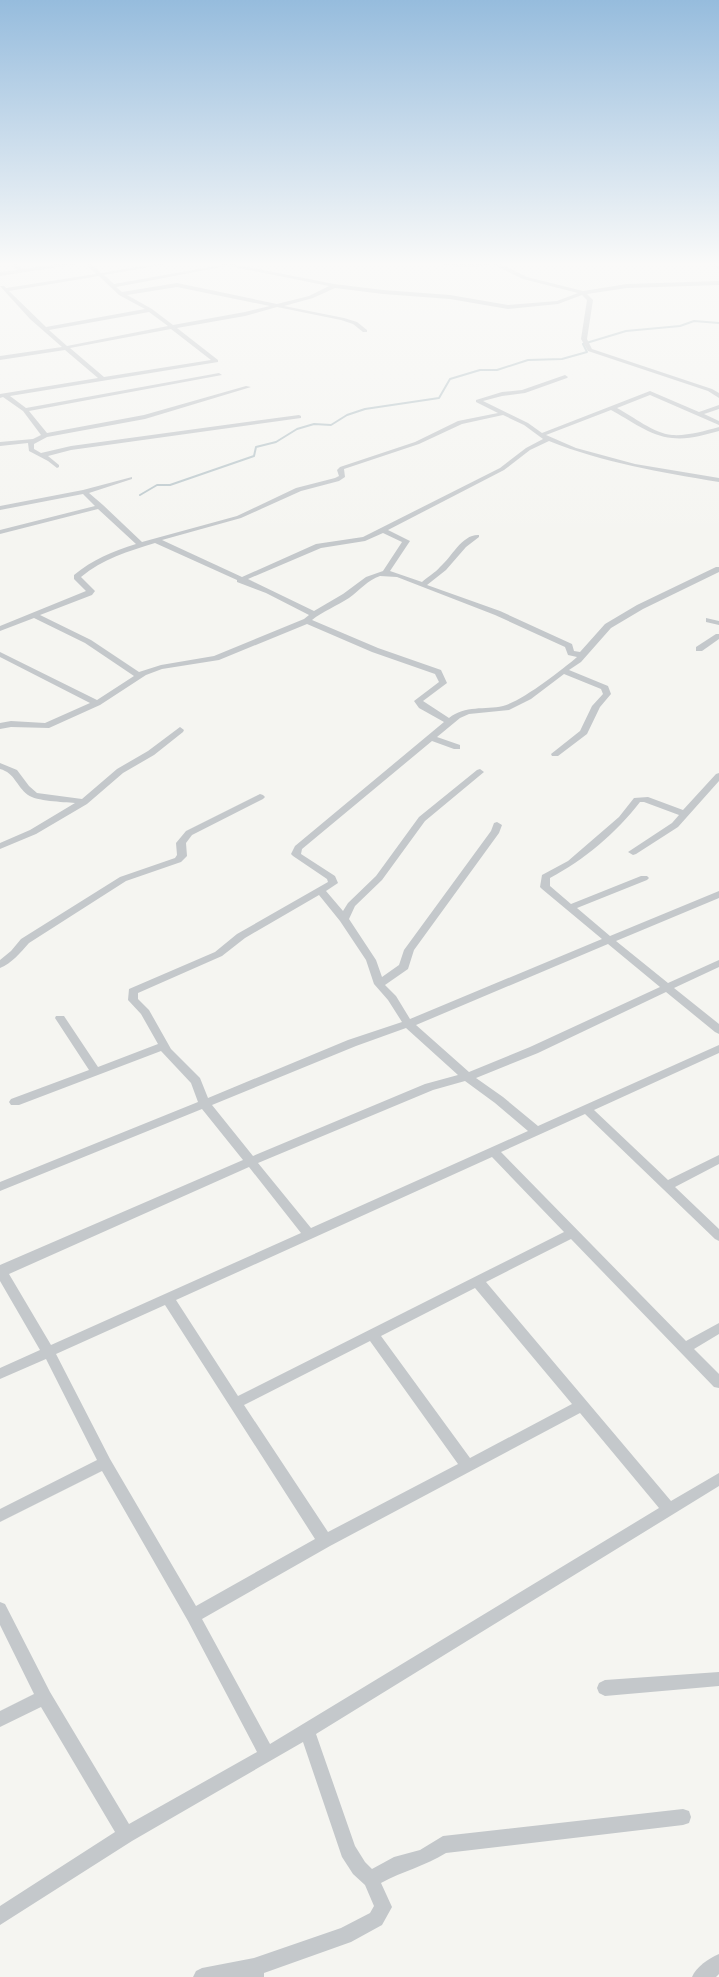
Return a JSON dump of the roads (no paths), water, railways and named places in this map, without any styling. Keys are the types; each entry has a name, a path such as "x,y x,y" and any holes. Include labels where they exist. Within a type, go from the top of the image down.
{"street":[{"path":"0,358 31,353"},
{"path":"72,353 101,378"},
{"path":"2,395 216,361 206,353"},
{"path":"599,353 717,393"},
{"path":"25,410 219,375"},
{"path":"565,377 523,393 502,394 478,401 526,424 541,435 574,449 634,466 719,480"},
{"path":"0,444 33,441 45,435 137,418 248,387"},
{"path":"541,435 650,393 719,423"},
{"path":"2,395 25,410 45,435"},
{"path":"700,414 719,407"},
{"path":"612,408 666,437 684,438 719,429"},
{"path":"0,629 89,594 91,591 89,588 77,577 82,569 141,544 236,518 266,507 301,489 337,480 342,477 340,470 342,468 417,443 460,422 502,414"},
{"path":"43,455 71,448 168,437 299,417"},
{"path":"240,580 319,546 364,538 382,530 502,469 528,449 550,438"},
{"path":"33,441 32,450 52,459 57,466"},
{"path":"0,508 84,492 130,478"},
{"path":"84,492 141,544"},
{"path":"0,532 101,506"},
{"path":"382,530 406,541 385,573"},
{"path":"423,585 431,576 446,566 465,543 477,536"},
{"path":"156,540 314,614"},
{"path":"309,1234 204,1103 196,1081 164,1046 145,1012 133,1000 133,991 232,945 241,936 333,883 332,878 296,854 298,848 448,721 467,712 507,708 540,690 581,656 608,626 640,607 719,569"},
{"path":"0,726 11,724 46,726 97,704 138,675 161,667 216,658 307,621 314,614 345,597 365,581 385,573 396,575 527,624 569,646 571,653 581,656"},
{"path":"33,615 64,628 106,652 138,675"},
{"path":"709,620 719,623"},
{"path":"307,621 366,646 438,672 442,683 420,699 419,703 448,721"},
{"path":"699,649 719,636"},
{"path":"0,654 97,704"},
{"path":"555,754 584,732 596,706 607,694 605,688 564,671"},
{"path":"0,846 33,832 84,802 120,771 151,753 180,730"},
{"path":"430,738 457,747"},
{"path":"0,766 16,772 28,792 33,795 84,802"},
{"path":"344,918 351,905 379,878 423,819 480,772"},
{"path":"633,852 675,825 719,776"},
{"path":"0,965 25,941 105,889 149,868 178,860 182,856 181,843 189,833 260,797"},
{"path":"684,814 645,799 637,800 622,819 572,862 545,877 545,886 719,1030"},
{"path":"379,984 404,967 410,950 496,831 497,825"},
{"path":"572,907 644,878"},
{"path":"320,891 344,918 371,960 379,984 392,998 408,1024 466,1077 499,1100 536,1131"},
{"path":"0,1187 204,1103 408,1024 719,894"},
{"path":"267,1755 193,1616 105,1462 49,1353 0,1271 249,1162 429,1087 466,1077 534,1050 719,963"},
{"path":"60,1017 96,1072"},
{"path":"15,1102 164,1046"},
{"path":"0,1374 719,1049"},
{"path":"586,1109 714,1224 719,1236"},
{"path":"493,1150 719,1383"},
{"path":"668,1185 719,1159"},
{"path":"236,1403 572,1233"},
{"path":"477,1281 668,1508"},
{"path":"168,1299 326,1541"},
{"path":"684,1348 719,1328"},
{"path":"372,1334 467,1465"},
{"path":"193,1616 326,1541 580,1406"},
{"path":"0,1516 105,1462"},
{"path":"0,1916 126,1835 267,1755 668,1508 719,1479"},
{"path":"0,1609 44,1697 126,1835"},
{"path":"605,1688 719,1679"},
{"path":"0,1719 44,1697"},
{"path":"202,1977 255,1972 345,1936 376,1919 383,1907 371,1878 359,1868 348,1851 307,1730"},
{"path":"371,1878 394,1866 424,1857 443,1845 683,1817"},
{"path":"701,1977 719,1963"}],"waterway":[{"path":"140,495 157,485 170,485 254,456 256,447 276,442 297,429 314,424 331,425 347,415 365,409 439,398 450,379 480,370 497,370 528,360 562,359 582,353"}]}
